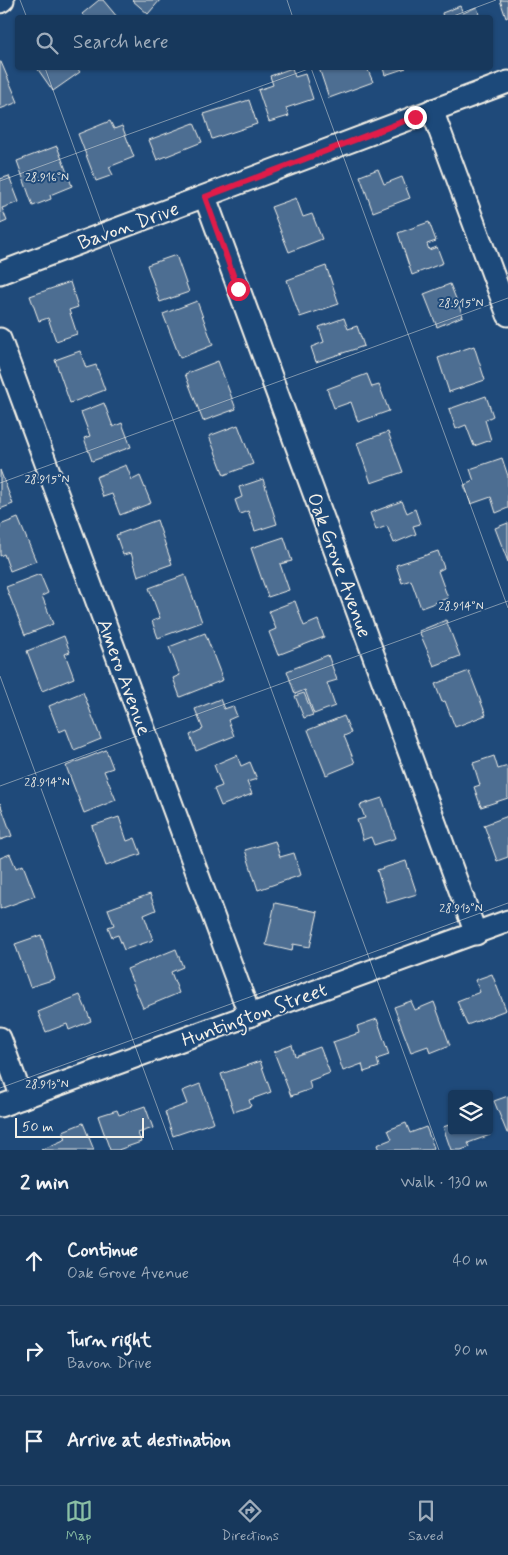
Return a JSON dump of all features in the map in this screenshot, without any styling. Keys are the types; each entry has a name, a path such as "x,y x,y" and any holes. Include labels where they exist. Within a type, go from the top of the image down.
{"street":[{"name":"Bavon Drive","path":"0,273 508,82"},
{"path":"432,110 508,316"},
{"name":"Oak Grove Avenue","path":"205,197 476,934"},
{"name":"Amero Avenue","path":"0,339 250,1016"},
{"name":"Huntington Street","path":"0,1106 508,921"},
{"path":"0,1038 22,1098"}],"building":[{"path":"99,0 103,0 116,15 83,15"},
{"path":"132,0 160,0 148,14"},
{"path":"500,0 508,0 508,17 506,18"},
{"path":"460,6 463,13 477,7 479,15 442,15 442,13"},
{"path":"0,62 18,102 0,109"},
{"path":"38,70 78,70 80,72 53,91"},
{"path":"286,70 293,70 295,77 305,74 313,99 286,108 289,116 269,122 258,90 273,85 270,76"},
{"path":"320,70 368,70 373,82 329,98"},
{"path":"384,70 400,70 385,75"},
{"path":"249,100 257,124 212,139 204,114"},
{"path":"110,121 114,129 122,126 134,157 109,167 113,175 96,181 78,134"},
{"path":"194,123 202,142 157,160 149,140"},
{"path":"57,146 72,186 50,195 51,199 33,206 17,161"},
{"path":"378,169 384,184 402,177 410,198 373,212 360,176"},
{"path":"9,176 19,202 2,208 7,221 0,224 0,179"},
{"path":"296,198 303,217 312,214 322,239 289,252 271,207"},
{"path":"429,222 436,241 427,244 429,250 437,247 443,263 412,275 398,233"},
{"path":"176,255 189,292 160,302 147,265"},
{"path":"326,266 339,304 300,317 287,280"},
{"path":"70,282 78,307 69,310 77,334 56,341 48,318 39,321 30,296"},
{"path":"450,284 463,316 437,327 424,294"},
{"path":"197,301 213,345 180,358 163,314"},
{"path":"344,318 348,329 357,326 364,346 316,362 311,347 324,342 319,327"},
{"path":"474,346 485,380 449,392 438,358"},
{"path":"80,351 86,368 96,365 105,390 70,403 55,360"},
{"path":"218,361 236,409 203,421 185,374"},
{"path":"367,374 372,387 379,385 389,411 358,422 351,402 334,408 327,389"},
{"path":"486,396 493,416 485,420 491,440 474,446 466,425 456,429 449,409"},
{"path":"104,403 113,427 122,423 131,447 92,461 84,438 90,436 81,412"},
{"path":"238,425 253,464 224,475 209,436"},
{"path":"388,432 403,472 371,483 357,443"},
{"path":"502,458 508,476 508,508 496,513 491,497 471,504 464,485 474,481 470,469"},
{"path":"126,465 132,480 140,476 151,503 120,515 112,494 103,497 96,477"},
{"path":"0,470 13,504 0,509"},
{"path":"263,479 277,524 255,531 248,511 240,514 235,500 242,497 239,487"},
{"path":"402,501 407,513 415,509 420,524 413,526 416,534 394,543 387,526 376,530 370,513"},
{"path":"18,518 36,561 10,571 4,554 0,556 0,525"},
{"path":"157,520 172,564 138,576 131,553 123,555 116,535"},
{"path":"508,523 508,562 495,528"},
{"path":"284,537 292,561 280,564 289,590 268,597 251,548"},
{"path":"438,551 444,568 438,571 448,598 421,608 411,580 402,583 396,565"},
{"path":"40,574 48,593 42,596 53,624 25,635 6,587"},
{"path":"185,575 202,622 158,638 152,621 160,618 149,588"},
{"path":"295,601 304,626 318,620 324,637 278,655 269,632 276,629 269,611"},
{"path":"446,620 460,656 434,666 419,631"},
{"path":"205,633 223,680 180,697 173,678 180,675 169,647"},
{"path":"64,636 70,652 65,654 74,678 42,691 27,651"},
{"path":"328,655 337,680 327,683 335,706 314,714 305,690 295,694 287,671"},
{"path":"469,671 486,715 455,727 445,701 442,702 435,684"},
{"path":"83,692 101,739 74,750 66,729 59,732 49,706"},
{"path":"304,693 313,715 304,718 295,696"},
{"path":"220,699 224,709 233,706 237,716 228,720 234,736 196,751 190,735 203,729 195,709"},
{"path":"344,716 351,733 344,736 355,763 326,775 308,730"},
{"path":"106,750 113,768 104,771 116,800 84,813 66,766"},
{"path":"237,755 241,766 250,762 257,779 247,782 252,794 221,806 214,789 222,786 214,765"},
{"path":"494,756 498,769 508,766 508,798 481,807 474,787 480,785 473,763"},
{"path":"382,798 396,838 374,845 371,837 363,840 357,820 365,818 360,805"},
{"path":"0,803 12,836 0,840"},
{"path":"508,816 508,857 497,861 484,825"},
{"path":"119,817 127,841 135,838 141,854 106,866 92,826"},
{"path":"275,841 280,857 294,853 301,875 258,890 245,850"},
{"path":"10,854 16,868 23,865 35,896 0,909 0,858"},
{"path":"406,861 417,894 387,903 377,870"},
{"path":"150,894 156,910 144,915 153,940 124,950 118,935 112,937 108,927 114,925 108,909"},
{"path":"275,903 318,912 310,947 293,944 292,951 266,945"},
{"path":"41,935 55,979 30,987 15,944"},
{"path":"176,949 183,967 171,972 179,993 143,1008 127,969"},
{"path":"492,974 506,1010 467,1025 457,1001 480,992 475,980"},
{"path":"80,995 91,1021 69,1030 67,1024 46,1032 38,1012"},
{"path":"411,1001 415,1010 434,1002 450,1045 430,1053 428,1046 411,1052 394,1007"},
{"path":"377,1019 389,1055 377,1059 379,1067 364,1072 362,1064 343,1071 333,1042 359,1033 357,1026"},
{"path":"292,1045 295,1056 320,1047 330,1073 309,1081 311,1089 291,1096 274,1052"},
{"path":"260,1061 271,1092 249,1100 251,1106 234,1112 221,1074"},
{"path":"200,1084 214,1122 173,1136 165,1112 187,1104 182,1091"},
{"path":"508,1096 508,1133 507,1133 494,1101"},
{"path":"145,1106 153,1128 138,1133 141,1142 118,1150 110,1150 98,1116 117,1110 119,1115"},
{"path":"83,1123 94,1150 41,1150 66,1139 63,1131"},
{"path":"406,1123 410,1133 426,1127 434,1148 429,1150 379,1150 377,1145 392,1139 388,1130"},
{"path":"448,1125 448,1135 490,1135 468,1143 470,1147 461,1150 451,1150 443,1127"}],"route":[{"path":"238,289 205,197 415,117"}]}
